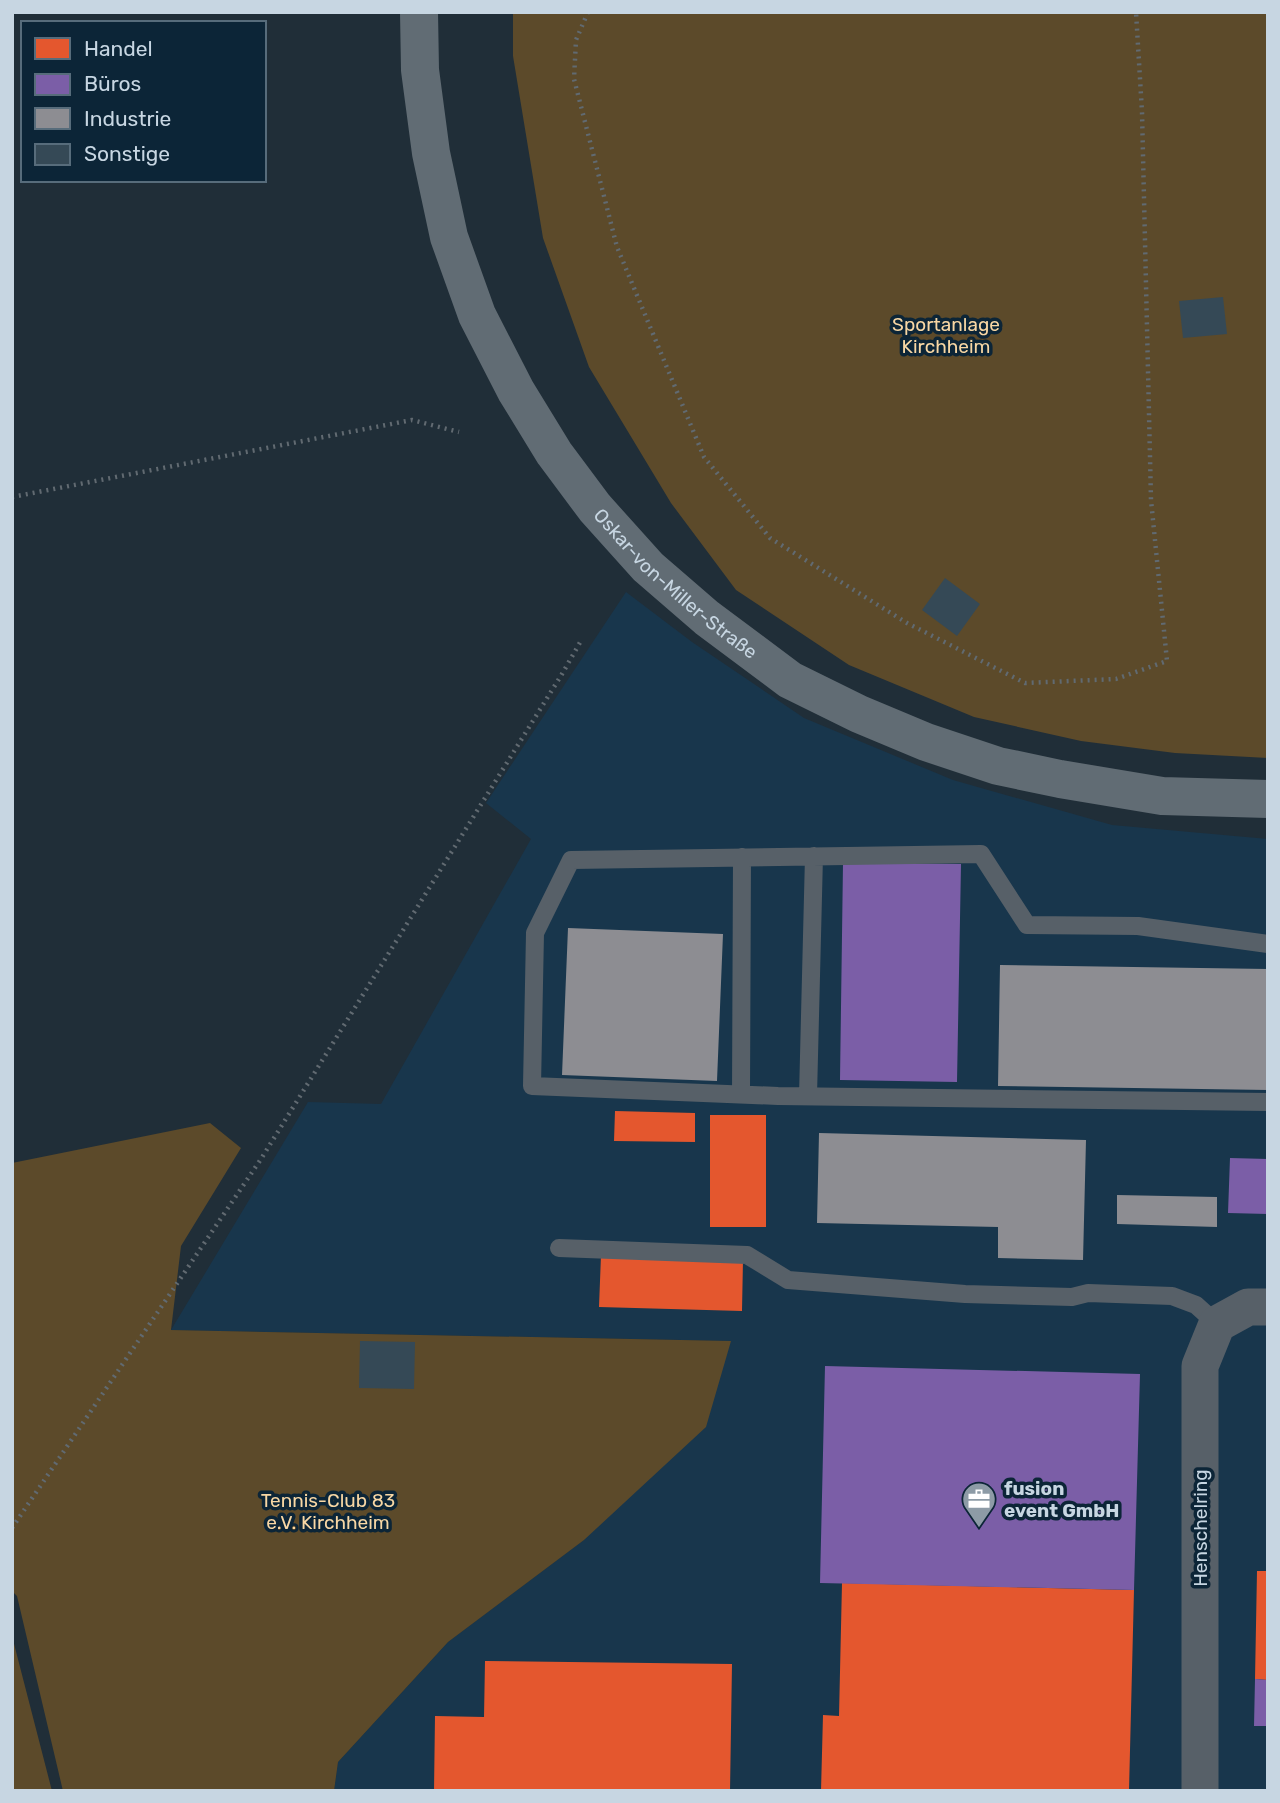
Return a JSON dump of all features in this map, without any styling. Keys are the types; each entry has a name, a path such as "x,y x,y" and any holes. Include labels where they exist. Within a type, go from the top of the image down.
{"main road":[{"name":"Oskar-von-Miller-Straße","path":"419,12 420,70 431,153 449,237 477,315 516,391 554,453 595,508 648,567 707,618 790,680 859,714 926,742 998,766 1136,792 1162,796 1268,799"}],"street":[{"path":"1217,1324 1248,1307 1268,1307"},
{"name":"Henschelring","path":"1200,1791 1200,1366 1217,1324"}],"lane":[{"path":"1268,944 1138,926 1027,925 981,854 571,860 535,933 532,1086 808,1096 1268,1102"},
{"path":"808,1096 814,856"},
{"path":"741,1094 742,857"},
{"path":"559,1248 747,1255 788,1280 897,1289 1072,1297 1088,1293 1172,1296 1196,1305 1217,1324"}],"path":[{"path":"588,12 576,40 574,79 617,247 704,457 770,538 907,623 1025,682 1116,679 1167,661 1151,500 1144,194 1136,12"},
{"path":"12,498 412,420 459,432"},
{"path":"12,1528 261,1159 582,639"}],"shaded area":[{"path":"626,592 692,642 804,718 953,780 1112,825 1268,839 1268,1791 334,1791 338,1762 448,1642 584,1540 731,1341 171,1330 308,1102 381,1104 531,839 486,803"}],"green space":[{"name":"Sportanlage Kirchheim","path":"513,12 1268,12 1268,758 1175,753 1081,741 974,717 849,665 736,590 671,503 589,367 543,238 513,56"},
{"name":"Tennis-Club 83 e.V. Kirchheim","path":"210,1123 241,1148 181,1246 171,1330 731,1341 706,1427 584,1540 448,1642 338,1762 334,1791 63,1791 17,1596 12,1591 12,1163"},
{"path":"12,1636 52,1791 12,1791"}],"building: Handel":[{"path":"615,1111 695,1113 695,1142 614,1141"},
{"path":"710,1115 766,1115 766,1227 710,1227"},
{"path":"601,1255 743,1260 742,1311 599,1307"},
{"path":"1257,1571 1268,1571 1268,1680 1255,1679"},
{"path":"842,1583 1134,1590 1129,1791 821,1791 823,1715 839,1716"},
{"path":"485,1661 732,1664 730,1791 434,1791 435,1716 484,1717"}],"building: Büros":[{"path":"843,863 961,864 957,1082 840,1080"},
{"path":"1230,1158 1268,1159 1268,1214 1228,1213"},
{"name":"fusion event GmbH","path":"825,1366 1140,1374 1134,1590 820,1583"},
{"path":"1255,1679 1268,1680 1268,1726 1254,1726"}],"building: Industrie":[{"path":"568,928 723,934 717,1081 562,1075"},
{"path":"1000,965 1268,969 1268,1090 998,1086"},
{"path":"819,1133 1086,1140 1083,1260 998,1258 998,1227 817,1223"},
{"path":"1117,1195 1217,1197 1217,1227 1117,1224"}],"building: Sonstige":[{"path":"1223,297 1227,334 1183,338 1179,301"},
{"path":"945,578 980,604 957,636 922,610"},
{"path":"360,1341 415,1342 414,1389 359,1388"}],"place":[{"name":"fusion event GmbH","path":"979,1529"}]}
